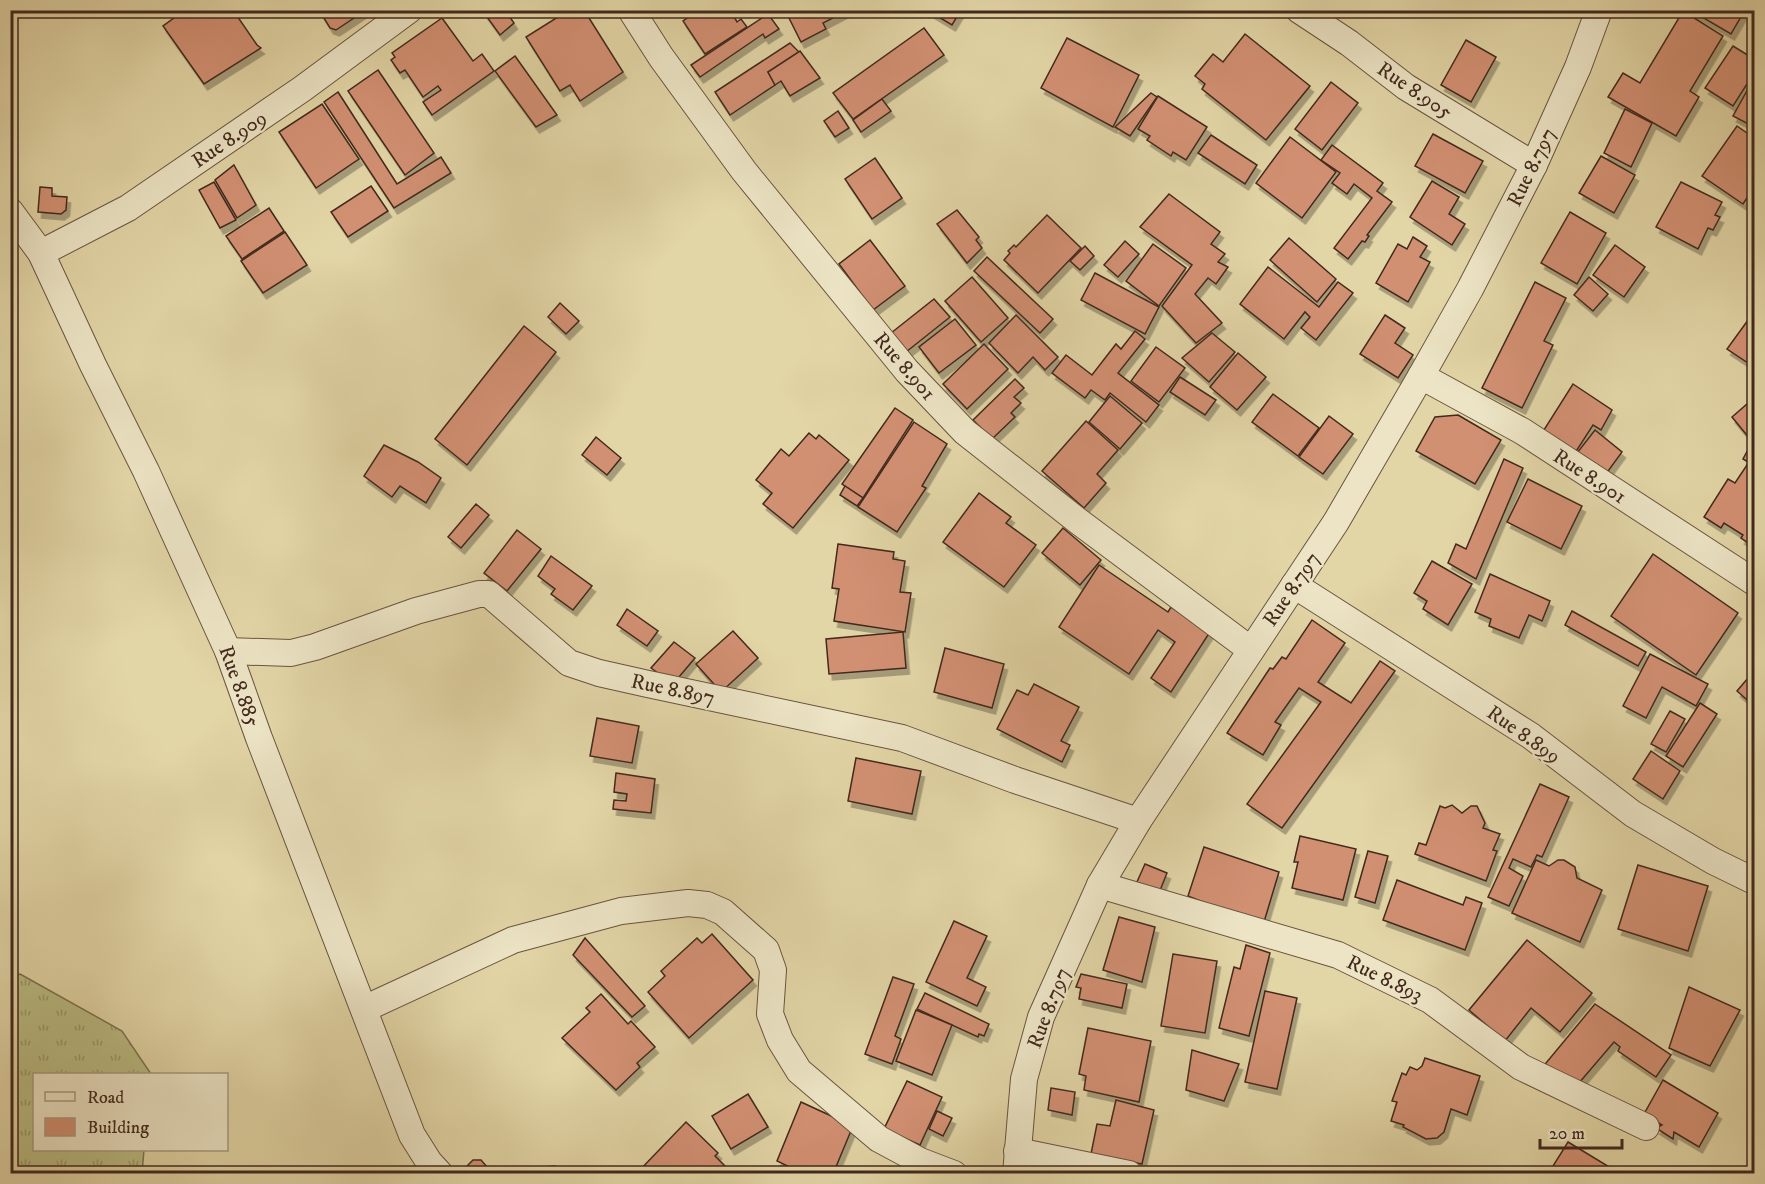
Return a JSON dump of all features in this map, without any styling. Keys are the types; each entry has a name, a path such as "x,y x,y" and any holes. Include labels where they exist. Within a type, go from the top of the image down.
{"street":[{"name":"Rue 8.909","path":"41,254 128,208 302,89 409,10"},
{"name":"Rue 8.901","path":"631,10 661,57 744,171 907,371 965,432 1078,521 1251,650"},
{"name":"Rue 8.905","path":"1299,10 1349,43 1406,87 1534,165"},
{"name":"Rue 8.797","path":"1016,1162 1024,1079 1041,1017 1100,885 1138,821 1336,522 1421,376 1470,289 1534,165 1578,67 1599,10"},
{"name":"Rue 8.885","path":"10,211 41,254 93,365 147,471 228,651 259,738 412,1135 429,1162 440,1173"},
{"name":"Rue 8.901","path":"1421,376 1522,431 1755,582"},
{"name":"Rue 8.899","path":"1294,585 1531,736 1633,814 1713,861 1755,881"},
{"name":"Rue 8.897","path":"228,651 291,653 315,647 416,611 479,594 489,594 569,663 599,673 902,738 1015,780 1138,821"},
{"name":"Rue 8.893","path":"1100,885 1338,955 1430,1000 1521,1066 1646,1127"},
{"path":"364,1009 513,940 621,911 688,903 707,904 723,912 766,950 773,970 771,1014 780,1040 799,1071 879,1139 920,1161 954,1173"},
{"path":"1016,1162 1129,1173"}],"green space":[{"path":"20,974 122,1031 150,1073 33,1073 33,1151 144,1151 142,1173 11,1173 10,979"}],"building":[{"path":"185,10 233,10 261,48 204,84 163,26"},
{"path":"319,10 362,10 363,12 336,30 330,28"},
{"path":"482,10 505,10 514,23 500,35"},
{"path":"569,10 584,10 623,72 580,101 570,85 560,91 526,37"},
{"path":"699,10 730,10 737,22 741,19 747,27 705,54 683,21"},
{"path":"785,10 848,10 823,23 826,29 801,42"},
{"path":"927,10 961,10 952,25"},
{"path":"1690,10 1745,10 1731,34"},
{"path":"1683,11 1723,36 1690,91 1699,97 1676,136 1608,97 1623,73 1640,83"},
{"path":"768,14 779,29 765,38 763,34 700,77 691,65"},
{"path":"442,18 473,61 482,54 494,71 432,115 423,102 441,90 438,86 423,97 405,70 400,73 391,60 395,57 392,53"},
{"path":"924,28 944,55 853,119 833,93"},
{"path":"1245,34 1310,86 1266,140 1202,89 1205,84 1195,76 1213,54 1223,62"},
{"path":"1067,38 1139,75 1113,127 1041,88"},
{"path":"1466,40 1496,57 1471,102 1441,85"},
{"path":"790,43 799,52 768,72 775,85 730,115 715,92"},
{"path":"1733,46 1754,59 1754,73 1733,106 1705,88"},
{"path":"800,51 820,78 790,96 781,81 775,85 768,72"},
{"path":"515,56 557,115 536,127 495,71"},
{"path":"378,70 434,153 405,175 348,91"},
{"path":"1754,78 1754,127 1733,116"},
{"path":"1331,82 1358,103 1322,150 1295,129"},
{"path":"338,92 397,184 441,157 451,173 394,208 324,102"},
{"path":"1151,93 1157,97 1130,136 1115,127"},
{"path":"1158,96 1207,127 1186,160 1173,152 1171,156 1147,140 1150,136 1138,129"},
{"path":"882,99 891,111 861,132 853,120"},
{"path":"322,104 359,159 316,188 279,132"},
{"path":"1625,109 1652,123 1631,167 1604,153"},
{"path":"838,111 849,128 835,137 824,121"},
{"path":"1737,126 1754,138 1754,187 1743,204 1702,176"},
{"path":"1433,134 1483,161 1465,193 1415,166"},
{"path":"1211,135 1257,165 1245,184 1198,153"},
{"path":"1290,137 1336,172 1302,218 1256,183"},
{"path":"1332,145 1383,183 1377,191 1392,202 1367,235 1369,236 1365,242 1362,241 1348,259 1334,248 1372,198 1354,184 1347,194 1332,183 1340,173 1321,160"},
{"path":"1601,156 1635,175 1614,213 1579,193"},
{"path":"875,158 902,198 872,219 845,179"},
{"path":"234,165 256,205 237,218 215,180"},
{"path":"1432,181 1459,197 1449,214 1465,224 1452,245 1410,217"},
{"path":"214,182 236,220 220,228 199,190"},
{"path":"1681,182 1722,202 1715,215 1720,217 1713,230 1708,228 1698,249 1656,227"},
{"path":"371,186 388,211 348,237 331,212"},
{"path":"40,187 52,188 52,196 67,197 66,210 61,214 38,212"},
{"path":"1169,194 1220,232 1211,244 1225,254 1218,262 1228,267 1216,284 1208,278 1195,294 1222,323 1196,343 1162,306 1192,265 1140,227"},
{"path":"269,208 284,231 242,259 226,236"},
{"path":"957,210 979,237 976,240 982,248 967,263 937,224"},
{"path":"1570,212 1606,233 1577,284 1541,263"},
{"path":"1047,215 1081,248 1038,293 1004,260 1010,253 1008,251 1014,245 1016,247"},
{"path":"285,232 307,265 263,293 241,261"},
{"path":"1413,237 1427,246 1420,257 1430,262 1408,302 1376,283 1398,244 1407,249"},
{"path":"1289,238 1336,279 1317,302 1270,260"},
{"path":"870,240 905,286 873,310 839,264"},
{"path":"1125,241 1139,254 1118,277 1104,265"},
{"path":"1153,244 1186,268 1159,306 1126,281"},
{"path":"1615,245 1645,267 1624,297 1593,275"},
{"path":"1085,246 1094,256 1080,270 1070,261"},
{"path":"987,257 1053,319 1040,333 974,271"},
{"path":"1268,267 1319,307 1338,282 1353,293 1316,340 1301,328 1310,317 1305,312 1284,339 1240,304"},
{"path":"1095,273 1159,307 1145,334 1081,300"},
{"path":"972,277 1008,318 981,342 945,301"},
{"path":"1589,277 1608,294 1593,311 1574,295"},
{"path":"1535,282 1566,298 1544,341 1553,345 1522,408 1482,388"},
{"path":"934,299 950,317 901,356 886,337"},
{"path":"560,303 579,321 566,334 548,317"},
{"path":"1016,315 1058,357 1045,370 1033,357 1018,373 989,343"},
{"path":"1385,315 1405,328 1395,343 1413,355 1398,378 1360,354"},
{"path":"1751,316 1754,319 1754,360 1751,365 1727,349"},
{"path":"955,319 976,345 939,373 919,347"},
{"path":"524,326 556,352 467,465 435,439"},
{"path":"1135,331 1145,339 1118,373 1159,405 1146,422 1110,393 1105,400 1091,390 1085,398 1052,373 1066,355 1092,375 1116,344 1121,349"},
{"path":"1212,333 1235,352 1209,382 1182,358"},
{"path":"984,344 1008,369 967,409 943,384"},
{"path":"1156,347 1185,368 1159,402 1131,381"},
{"path":"1238,353 1266,377 1237,410 1210,387"},
{"path":"1180,377 1216,400 1205,415 1170,392"},
{"path":"1015,379 1024,388 1014,397 1021,403 1011,413 1015,417 992,439 973,420"},
{"path":"1573,384 1612,410 1601,430 1593,425 1575,453 1542,433"},
{"path":"1273,394 1319,428 1298,456 1252,422"},
{"path":"1110,396 1142,423 1120,449 1089,422"},
{"path":"1754,398 1754,444 1732,417"},
{"path":"895,408 913,420 863,498 842,484"},
{"path":"1458,415 1501,440 1475,484 1416,451 1435,417"},
{"path":"1329,416 1353,434 1323,474 1299,457"},
{"path":"1086,421 1118,450 1097,474 1106,483 1084,508 1042,471"},
{"path":"914,422 947,444 922,486 926,488 897,532 858,507"},
{"path":"1595,430 1622,452 1606,474 1577,453"},
{"path":"809,433 816,439 819,435 849,460 793,528 763,504 772,493 756,480 781,449 789,456"},
{"path":"596,437 621,458 607,475 582,455"},
{"path":"1751,444 1754,446 1754,466 1743,459"},
{"path":"384,445 418,462 441,478 426,503 400,486 392,497 364,476"},
{"path":"1504,459 1523,468 1476,579 1448,563 1456,544 1466,549"},
{"path":"1747,465 1754,469 1754,547 1741,538 1743,535 1724,523 1721,528 1704,517 1728,479 1735,483"},
{"path":"1528,479 1582,506 1561,549 1507,522"},
{"path":"845,486 863,498 857,506 840,495"},
{"path":"979,493 1011,517 1006,523 1036,545 1004,587 943,542"},
{"path":"476,504 489,515 461,548 448,537"},
{"path":"1063,528 1101,560 1080,585 1042,553"},
{"path":"517,530 541,549 507,591 484,573"},
{"path":"838,544 894,552 893,559 905,561 900,592 911,593 905,632 834,621 839,589 832,588"},
{"path":"1653,554 1738,613 1696,675 1611,616"},
{"path":"551,556 592,586 573,610 551,594 555,589 538,576"},
{"path":"1432,561 1472,584 1448,625 1423,609 1427,601 1414,593"},
{"path":"1099,565 1168,612 1171,607 1210,632 1171,692 1151,678 1175,642 1158,630 1129,674 1059,627"},
{"path":"1490,574 1550,601 1542,621 1529,615 1519,638 1489,626 1491,619 1475,612"},
{"path":"627,609 658,631 647,646 617,625"},
{"path":"1572,611 1646,652 1638,666 1565,625"},
{"path":"1312,620 1345,643 1318,682 1351,703 1380,661 1395,671 1282,828 1247,804 1321,702 1299,688 1275,722 1281,725 1263,755 1227,733 1270,668 1273,669 1282,657 1286,659"},
{"path":"733,631 758,658 721,692 696,664"},
{"path":"903,632 906,668 829,674 826,639"},
{"path":"674,642 695,658 673,684 651,668"},
{"path":"945,648 1004,664 992,708 934,692"},
{"path":"1650,654 1708,684 1696,706 1662,687 1646,718 1623,706"},
{"path":"1754,671 1754,706 1737,691"},
{"path":"1034,684 1079,707 1061,741 1070,745 1062,762 997,729 1017,690 1028,695"},
{"path":"1700,703 1717,714 1683,767 1666,756"},
{"path":"1670,711 1685,719 1666,752 1651,744"},
{"path":"597,718 639,726 632,763 590,756"},
{"path":"1651,751 1680,771 1663,799 1633,779"},
{"path":"856,758 921,771 912,814 848,801"},
{"path":"616,773 655,779 651,813 613,809 614,800 626,801 627,794 614,792"},
{"path":"1540,784 1569,797 1542,857 1537,855 1531,867 1513,859 1509,868 1523,876 1509,906 1488,897"},
{"path":"1452,805 1462,813 1471,806 1477,806 1485,823 1483,828 1500,834 1493,850 1497,851 1486,881 1415,854 1419,843 1426,845 1440,806 1445,808"},
{"path":"1300,836 1356,849 1343,900 1292,888 1298,862 1294,862"},
{"path":"1204,847 1279,872 1264,922 1250,921 1188,896"},
{"path":"1368,851 1388,856 1375,903 1355,897"},
{"path":"1536,860 1549,866 1558,860 1564,860 1575,867 1577,878 1602,890 1580,942 1512,913"},
{"path":"1145,864 1167,873 1159,893 1136,884"},
{"path":"1638,865 1708,886 1688,951 1618,929"},
{"path":"1397,880 1463,905 1466,897 1482,903 1465,950 1383,920"},
{"path":"1119,917 1155,927 1142,982 1103,970"},
{"path":"954,921 987,936 967,978 986,987 977,1006 926,982"},
{"path":"712,934 753,980 689,1038 648,992 665,976 661,971 697,938 702,943"},
{"path":"585,938 645,1006 632,1017 573,955"},
{"path":"1527,940 1592,993 1560,1032 1531,1008 1505,1041 1469,1010"},
{"path":"1246,945 1270,953 1249,1036 1219,1028 1234,967 1240,969"},
{"path":"1173,954 1217,961 1205,1033 1161,1026"},
{"path":"1081,974 1127,984 1122,1008 1079,999 1081,988 1076,987"},
{"path":"893,977 914,984 895,1036 901,1039 892,1064 865,1054"},
{"path":"1689,987 1740,1010 1710,1066 1669,1048"},
{"path":"1265,991 1297,998 1277,1089 1245,1082"},
{"path":"925,993 989,1024 984,1036 979,1034 978,1037 917,1009"},
{"path":"601,994 628,1024 631,1021 655,1047 637,1063 640,1067 616,1090 562,1038 590,1012 586,1008"},
{"path":"1595,1004 1671,1055 1656,1077 1618,1051 1620,1047 1614,1042 1573,1090 1541,1069"},
{"path":"916,1010 952,1025 932,1075 896,1061"},
{"path":"1088,1028 1151,1041 1139,1102 1084,1090 1086,1076 1079,1074"},
{"path":"1192,1050 1239,1064 1224,1101 1186,1090"},
{"path":"1425,1058 1480,1076 1467,1115 1451,1109 1444,1132 1437,1138 1426,1139 1403,1127 1404,1125 1391,1121 1397,1102 1392,1101 1402,1073 1406,1075 1410,1067 1417,1070 1422,1066"},
{"path":"1663,1080 1718,1113 1699,1147 1674,1132 1673,1139 1656,1128 1662,1125 1644,1114"},
{"path":"907,1081 942,1097 920,1145 884,1129"},
{"path":"1051,1088 1075,1092 1072,1115 1048,1110"},
{"path":"748,1094 768,1127 731,1149 712,1116"},
{"path":"1116,1100 1154,1110 1142,1164 1091,1154 1097,1124 1110,1126"},
{"path":"801,1102 853,1126 833,1174 804,1174 777,1161"},
{"path":"937,1111 952,1118 943,1136 929,1129"},
{"path":"686,1122 718,1153 715,1156 733,1174 636,1174"},
{"path":"1568,1142 1611,1168 1607,1174 1548,1174"},
{"path":"473,1160 481,1160 488,1168 506,1168 512,1174 464,1174 462,1171"},
{"path":"555,1166 562,1174 538,1174 544,1167"},
{"path":"851,1167 885,1174 850,1174"}]}
